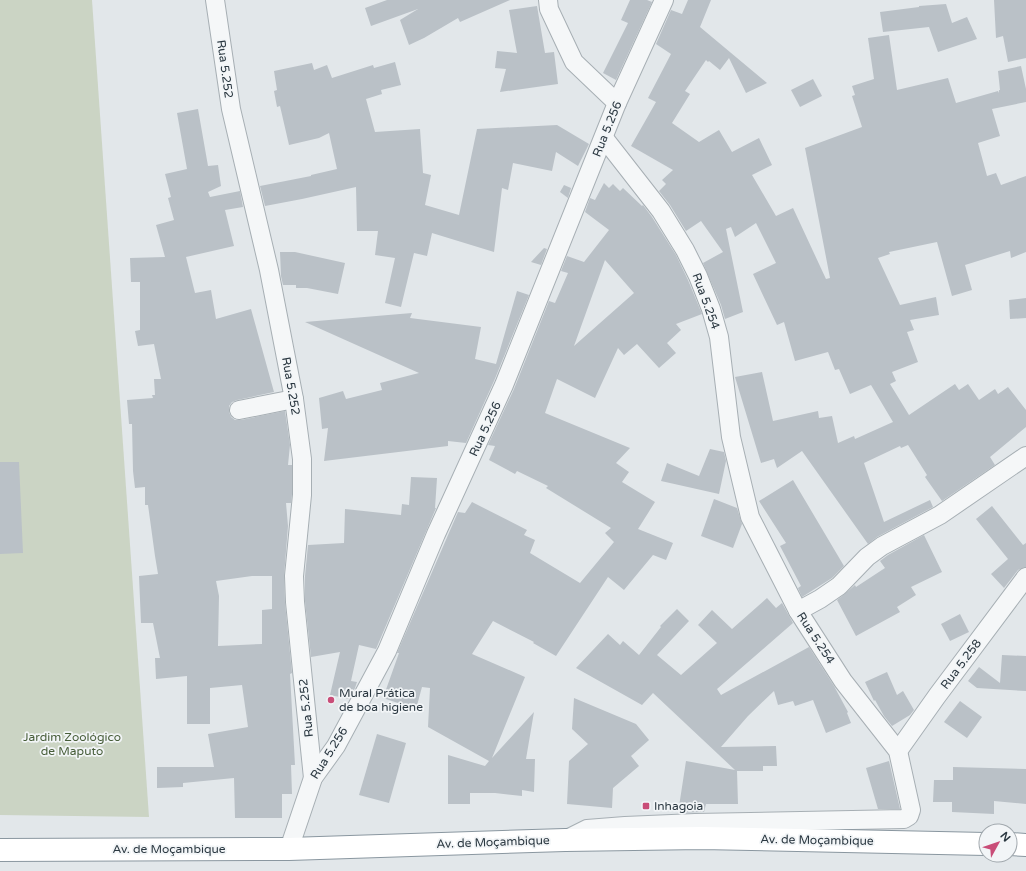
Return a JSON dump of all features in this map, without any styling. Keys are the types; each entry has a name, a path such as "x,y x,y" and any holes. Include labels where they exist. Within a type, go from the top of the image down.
{"highway":[{"name":"Av. de Moçambique","path":"0,850 289,849 565,840 702,838 978,844"}],"street":[{"name":"Rua 5.252","path":"215,0 231,109 269,270 294,399 302,459 302,495 294,576 295,602 312,778"},
{"path":"548,0 549,9 574,62 617,103"},
{"name":"Rua 5.256","path":"289,849 312,778 336,746 387,651 436,534 504,385 617,103 664,0"},
{"name":"Rua 5.254","path":"565,840 587,829 695,823 904,819 909,816 911,810 898,752 843,681 798,610 750,517 731,437 719,337 711,309 698,276 685,250 661,211 604,138"},
{"path":"239,410 294,399"},
{"path":"798,610 820,599 839,586 867,557 882,546 940,515 1026,456"},
{"name":"Rua 5.258","path":"898,752 937,696 1026,577"}],"green space":[{"name":"Jardim Zoológico de Maputo","path":"0,0 92,0 149,817 0,815"}],"building":[{"path":"387,0 510,0 460,22 458,18 409,45 400,20 418,9 371,26 365,8"},
{"path":"630,0 647,0 652,2 616,80 603,73 628,23 621,20"},
{"path":"688,0 711,0 700,27 767,83 746,93 729,58 720,70 706,60 685,91 690,94 672,123 699,142 719,130 732,152 759,138 772,165 752,175 776,216 793,208 826,279 830,278 805,148 862,127 852,96 855,95 852,86 874,79 868,38 889,35 897,90 948,78 956,103 998,91 999,93 998,71 1021,66 1026,89 1026,102 992,109 1000,136 978,143 987,176 996,173 1001,185 1026,176 1026,252 1011,258 1010,251 965,265 972,290 952,296 937,242 889,252 890,254 878,258 900,305 936,297 939,315 910,320 914,330 907,332 918,362 892,372 896,381 890,384 909,415 955,384 959,390 968,384 979,400 995,389 998,394 1008,387 1026,410 1026,427 990,457 995,465 942,501 925,477 927,475 908,445 901,448 900,446 864,463 884,522 930,500 933,507 877,537 868,544 802,451 777,468 774,459 761,463 735,377 762,372 773,421 818,411 819,418 832,416 838,443 854,436 855,439 893,422 871,385 850,394 839,369 835,370 828,352 795,361 784,322 777,325 753,274 776,263 756,223 735,237 731,227 726,229 743,312 725,319 721,305 703,263 723,252 701,221 686,231 670,205 659,191 666,184 662,180 673,170 631,146 656,102 648,98 671,54 656,44 671,10 682,14"},
{"path":"994,0 1026,0 1026,58 1008,62 1003,36 996,38"},
{"path":"946,4 952,23 967,17 977,39 938,52 929,27 883,32 880,12 919,6"},
{"path":"537,6 545,53 554,52 558,84 500,92 506,69 495,68 497,51 517,53 509,10"},
{"path":"395,62 401,85 381,90 382,94 366,99 375,132 420,129 423,173 431,175 425,205 459,215 477,129 557,125 589,144 578,166 556,152 552,171 513,163 508,190 502,188 494,252 432,233 427,256 414,253 401,307 385,303 395,258 375,255 378,231 357,231 356,187 265,206 260,186 311,176 337,169 329,133 319,138 289,145 280,106 277,107 274,91 277,90 274,71 312,63 314,70 327,65 332,78 373,65 374,68"},
{"path":"813,79 822,96 800,107 791,90"},
{"path":"198,109 208,166 218,165 221,186 208,192 210,197 240,191 243,207 225,210 234,246 186,257 195,293 211,290 216,319 251,309 274,392 232,402 229,406 229,412 231,417 235,420 241,420 285,411 290,445 288,465 292,465 292,494 291,503 286,503 288,526 284,576 285,603 292,673 290,674 295,765 291,765 292,794 282,794 282,818 235,818 234,778 183,783 183,787 157,788 157,767 214,767 208,734 248,727 242,685 210,688 210,724 187,724 187,676 156,679 155,658 160,658 153,623 141,623 139,576 158,574 148,505 145,505 145,487 135,488 133,471 132,424 129,424 127,400 153,398 152,395 155,395 154,379 161,379 154,344 138,346 135,331 140,330 140,282 131,282 130,258 165,257 156,225 174,220 168,198 171,197 165,174 187,169 177,113","holes":["252,576 272,576 272,609 262,610 262,644 218,646 219,596 216,581"]},
{"path":"604,183 609,188 613,184 620,191 623,188 642,206 643,205 676,255 702,314 676,324 681,330 667,343 676,353 659,368 637,344 624,355 618,348 595,398 557,379 545,413 630,448 616,463 629,472 622,482 655,502 638,529 673,543 666,560 653,555 624,590 608,577 556,656 533,643 534,642 493,621 472,654 525,677 492,758 534,712 526,759 535,759 534,792 522,790 522,796 495,793 470,793 470,804 448,804 448,755 485,766 489,761 428,727 430,688 422,687 416,709 383,698 399,653 397,653 458,512 465,513 472,502 527,530 524,535 535,540 530,553 580,583 614,542 605,533 611,528 546,488 548,486 517,471 515,474 489,460 495,446 488,445 514,389 549,301 555,303 568,273 561,271 567,256 584,262 609,230 585,212 590,198 595,200","holes":["605,260 634,293 574,346"]},
{"path":"564,185 571,188 568,198 560,192"},
{"path":"544,248 547,249 541,265 531,262"},
{"path":"280,252 295,252 345,263 338,294 307,288 296,288 296,285 283,285"},
{"path":"517,291 529,295 494,381 466,443 448,441 448,446 324,461 328,428 322,429 319,398 343,391 346,399 382,390 380,383 419,373 305,322 412,313 410,318 481,327 475,359 496,364"},
{"path":"1026,298 1026,318 1010,319 1009,300"},
{"path":"710,449 724,452 726,461 719,494 661,481 667,463 699,476"},
{"path":"0,462 19,462 23,553 0,554"},
{"path":"411,477 437,478 436,508 376,649 359,645 351,681 357,682 349,699 330,695 340,652 311,657 305,601 305,576 308,545 344,543 345,509 401,515 402,504 409,505"},
{"path":"793,480 844,566 832,578 802,597 798,588 801,586 780,546 786,543 759,501"},
{"path":"714,499 737,508 742,524 733,548 701,536"},
{"path":"992,506 1023,545 1026,543 1026,567 1018,570 1004,588 991,574 1008,559 976,519"},
{"path":"924,535 942,572 911,587 916,595 897,607 900,612 856,636 837,600 855,585 856,587 885,568 880,561 888,555"},
{"path":"767,598 776,608 782,603 793,623 717,689 721,695 809,647 834,686 848,712 847,713 851,723 826,733 813,700 795,706 793,701 778,705 774,691 748,716 721,747 776,746 777,766 763,766 763,771 737,771 738,804 706,804 704,812 678,813 686,761 735,770 653,693 642,705 576,668 608,634 620,645 623,641 639,655 661,627 660,626 677,609 689,621 657,655 681,675 717,643 698,625 712,610 732,629"},
{"path":"960,614 969,632 950,641 941,624"},
{"path":"1002,655 1026,656 1026,691 977,688 968,681 979,667 1000,683"},
{"path":"887,672 897,695 903,691 914,710 910,715 892,726 884,716 875,700 874,701 865,682"},
{"path":"574,698 636,724 649,740 631,756 639,766 613,788 612,808 567,804 569,761 588,744 572,729"},
{"path":"960,701 982,717 967,738 944,722"},
{"path":"377,734 406,743 389,803 359,795"},
{"path":"889,761 900,809 878,809 866,768"},
{"path":"953,767 1026,769 1026,804 994,801 994,814 952,812 952,802 933,802 934,780 953,780"}],"place":[{"name":"Mural Prática de boa higiene","path":"331,700"},
{"name":"Inhagoia","path":"646,806"}]}
